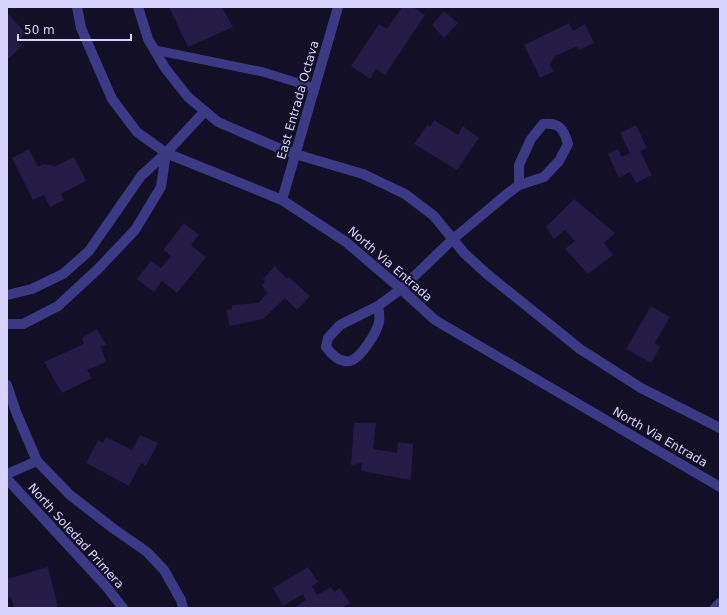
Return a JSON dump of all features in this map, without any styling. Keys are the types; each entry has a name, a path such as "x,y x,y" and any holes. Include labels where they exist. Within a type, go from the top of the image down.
{"street":[{"name":"North Via Entrada","path":"77,7 81,28 112,99 137,132 166,154 282,200 346,242 435,320 720,487"},
{"path":"138,7 148,39 165,68 188,97 218,122 276,147 363,174 405,194 434,216 464,253 487,274 580,350 641,388 720,428"},
{"name":"East Entrada Octava","path":"282,200 338,7"},
{"path":"7,295 32,289 63,274 89,251 141,176 166,154 205,111"},
{"path":"378,306 380,321 373,338 358,356 349,361 340,360 330,352 326,347 328,338 340,325 378,306 401,289 453,239 519,185 544,177 559,161 568,144 566,134 557,125 551,123 543,124 531,139 519,165 519,185"},
{"path":"7,324 23,324 58,306 104,264 135,230 161,187 166,154"},
{"path":"7,385 16,412 37,461 70,495 147,552 164,570 181,600 183,608"},
{"path":"8,480 37,461"},
{"name":"North Soledad Primera","path":"8,480 105,585 123,608"},
{"path":"715,608 720,603"}],"lane":[{"path":"154,50 263,72 315,88"}],"building":[{"path":"169,7 189,7 189,9 192,7 222,7 233,27 188,47"},
{"path":"402,7 413,7 425,15 385,75 376,69 370,79 351,66 379,24 387,29"},
{"path":"444,11 458,23 444,38 432,25"},
{"path":"7,13 26,33 17,41 22,46 7,60"},
{"path":"569,23 573,31 585,24 594,43 579,50 577,46 555,56 550,65 554,71 540,78 524,45"},
{"path":"434,120 458,135 463,126 479,138 457,170 414,144 428,124 430,127"},
{"path":"636,125 647,148 640,151 652,175 636,183 630,172 619,178 608,154 618,149 622,157 630,153 620,133"},
{"path":"29,149 38,167 43,164 53,165 54,167 74,157 86,181 61,194 64,200 50,207 44,195 33,200 12,158"},
{"path":"574,199 615,233 604,243 613,255 588,274 565,249 575,241 565,230 554,239 546,227"},
{"path":"184,223 199,235 191,245 206,257 177,293 162,281 154,292 137,279 151,261 161,268 171,256 163,250"},
{"path":"275,266 287,279 289,277 310,296 297,310 285,298 263,319 229,326 227,310 232,309 232,305 258,303 267,293 262,285 265,282 263,279"},
{"path":"651,306 670,317 655,343 660,347 651,363 626,349"},
{"path":"97,329 106,345 101,346 106,362 87,370 92,378 62,393 44,362 84,344 82,338"},
{"path":"354,423 376,423 373,449 397,453 398,442 413,444 411,480 361,471 362,463 351,465"},
{"path":"140,435 158,443 146,466 141,463 129,486 86,463 98,440 103,443 106,437 132,450"},
{"path":"48,567 58,606 52,608 14,608 11,597 7,598 7,579"},
{"path":"308,567 318,582 312,586 317,595 331,587 334,592 340,588 350,603 342,608 293,608 306,600 303,594 283,606 273,588"}]}
